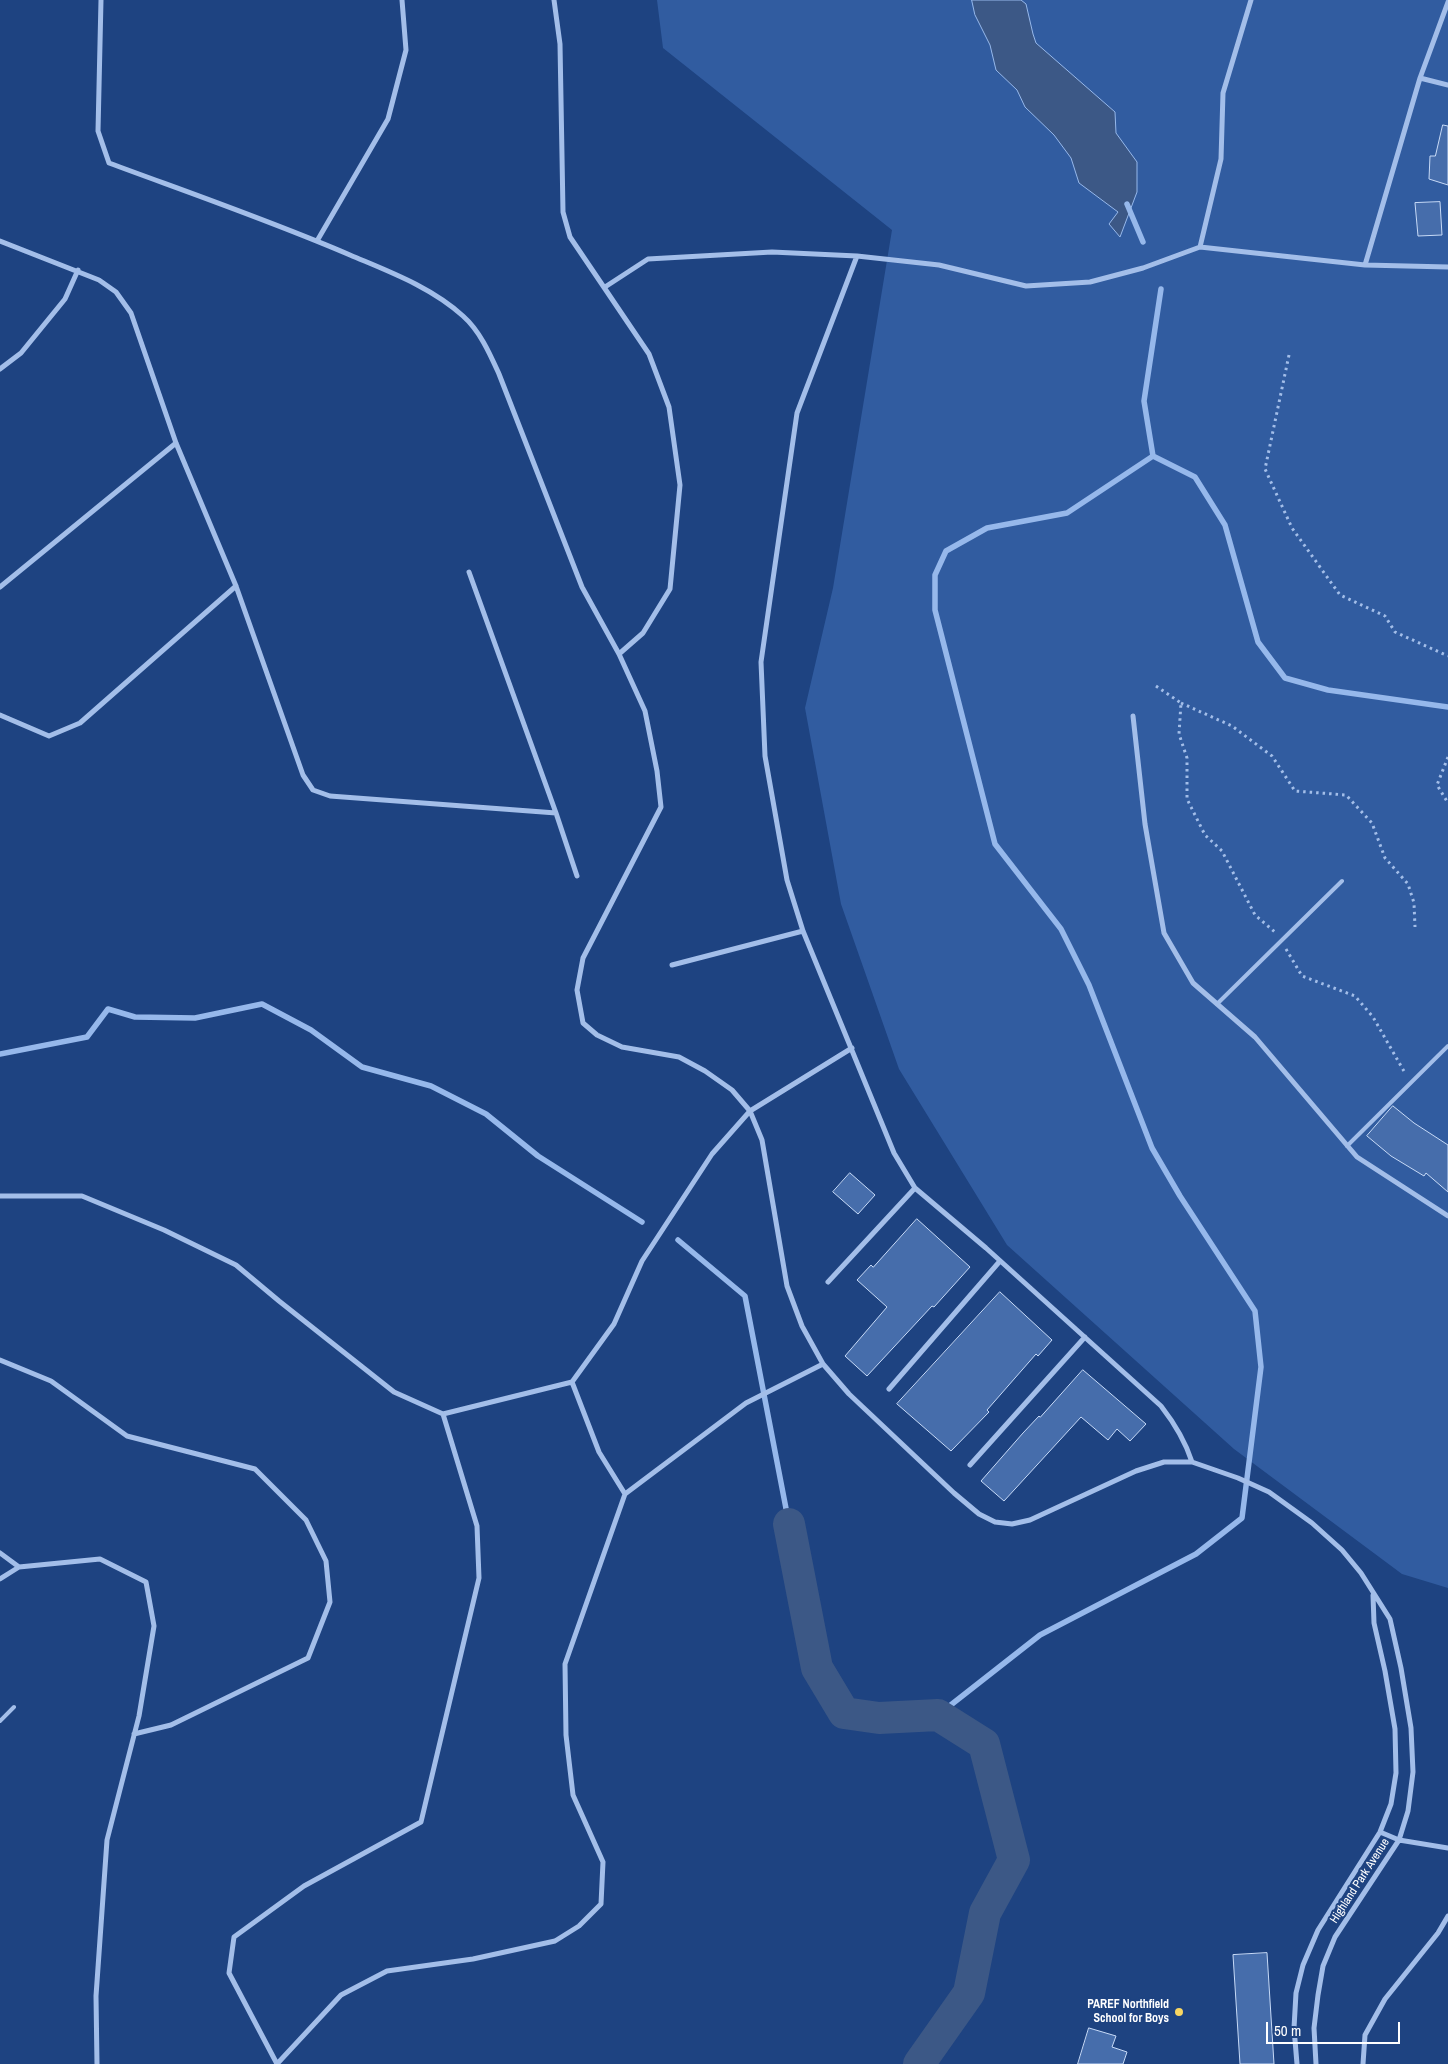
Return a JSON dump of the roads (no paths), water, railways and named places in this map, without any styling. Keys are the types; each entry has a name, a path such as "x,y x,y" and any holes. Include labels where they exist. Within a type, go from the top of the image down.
{"street":[{"name":"Highland Park Avenue","path":"100,0 98,131 109,163 317,241 398,276 440,297 465,318 486,345 582,588 618,654 645,711 658,771 660,807 583,958 577,990 584,1023 597,1036 622,1047 679,1057 705,1071 732,1090 750,1111 762,1140 787,1286 802,1326 823,1364 849,1394 954,1493 979,1514 995,1522 1012,1524 1030,1520 1136,1471 1164,1462 1192,1462 1238,1478 1269,1492 1312,1523 1342,1550 1361,1573 1373,1595 1390,1619 1401,1668 1411,1728 1413,1772 1408,1811 1398,1840 1336,1937 1323,1966 1314,2028 1316,2064"},
{"path":"317,241 388,119 406,50 402,0"},
{"path":"554,0 560,44 563,212 570,237 649,354 669,407 680,485 670,589 643,633 618,654"},
{"path":"1200,248 1220,159 1223,93 1251,0"},
{"path":"1365,266 1420,78 1448,2"},
{"path":"1420,78 1448,85"},
{"path":"0,240 99,280 116,292 131,313 176,443 236,586 303,775 313,790 330,796 556,813"},
{"path":"605,287 648,259 772,252 856,256 939,265 1026,286 1090,282 1143,268 1200,248 1365,266 1448,267"},
{"path":"856,256 798,412 761,662 765,756 787,880 803,931 894,1153 915,1188 1000,1261 1161,1406 1175,1424 1185,1442 1192,1462"},
{"path":"0,370 21,353 65,300 78,270"},
{"path":"0,587 176,443"},
{"path":"469,572 577,876"},
{"path":"0,715 49,736 80,723 236,586"},
{"path":"1134,716 1145,824 1164,933 1193,982 1255,1038 1298,1085 1357,1156 1448,1216"},
{"path":"672,964 803,931"},
{"path":"0,1196 82,1196 188,1242 236,1266 278,1302 394,1392 443,1414 572,1382 614,1324 642,1261 712,1154 750,1111 852,1048"},
{"path":"828,1282 915,1188"},
{"path":"889,1389 1000,1261"},
{"path":"970,1465 1085,1337"},
{"path":"0,1360 51,1382 127,1436 255,1469 306,1520 326,1561 330,1602 308,1658 171,1724 134,1734"},
{"path":"443,1414 477,1526 479,1578 420,1822 304,1886 234,1937 229,1973 277,2064 341,1995 387,1971 473,1959 555,1941 579,1926 601,1904 603,1862 573,1795 566,1735 566,1664 625,1494 746,1403 823,1364"},
{"path":"572,1382 599,1452 625,1494"},
{"path":"0,1554 19,1567"},
{"path":"0,1579 19,1567 100,1559 146,1582 154,1626 134,1734 107,1840 96,1996 97,2064"},
{"name":"Highland Park Avenue","path":"1297,2064 1294,2028 1296,1993 1303,1965 1318,1930 1380,1832 1390,1804 1396,1773 1395,1729 1385,1671 1374,1624 1373,1595"},
{"path":"1380,1832 1398,1840 1448,1848"},
{"path":"1363,2064 1365,2035 1384,1999 1438,1933 1448,1916"}],"lane":[{"path":"1217,1004 1342,881"},
{"path":"1347,1146 1448,1046"},
{"path":"0,1722 14,1707"}],"waterway":[{"path":"1127,204 1143,242"},
{"path":"1153,456 1144,401 1161,289"},
{"path":"1153,456 1195,477 1225,525 1258,642 1285,678 1328,690 1448,707"},
{"path":"938,1715 1040,1635 1196,1554 1242,1518 1261,1367 1255,1311 1180,1196 1152,1148 1089,985 1061,929 995,844 935,610 935,575 946,551 987,528 1067,513 1153,456"},
{"path":"0,1054 87,1037 108,1009 135,1017 195,1018 262,1004 311,1030 362,1067 431,1086 486,1114 538,1156 642,1222"},
{"path":"678,1240 745,1296 789,1524"},
{"path":"789,1524 817,1668 844,1713 879,1718 938,1715 984,1744 1014,1860 985,1913 969,1993 919,2064"}],"place":[{"name":"PAREF Northfield School for Boys","path":"1179,2012"}]}
